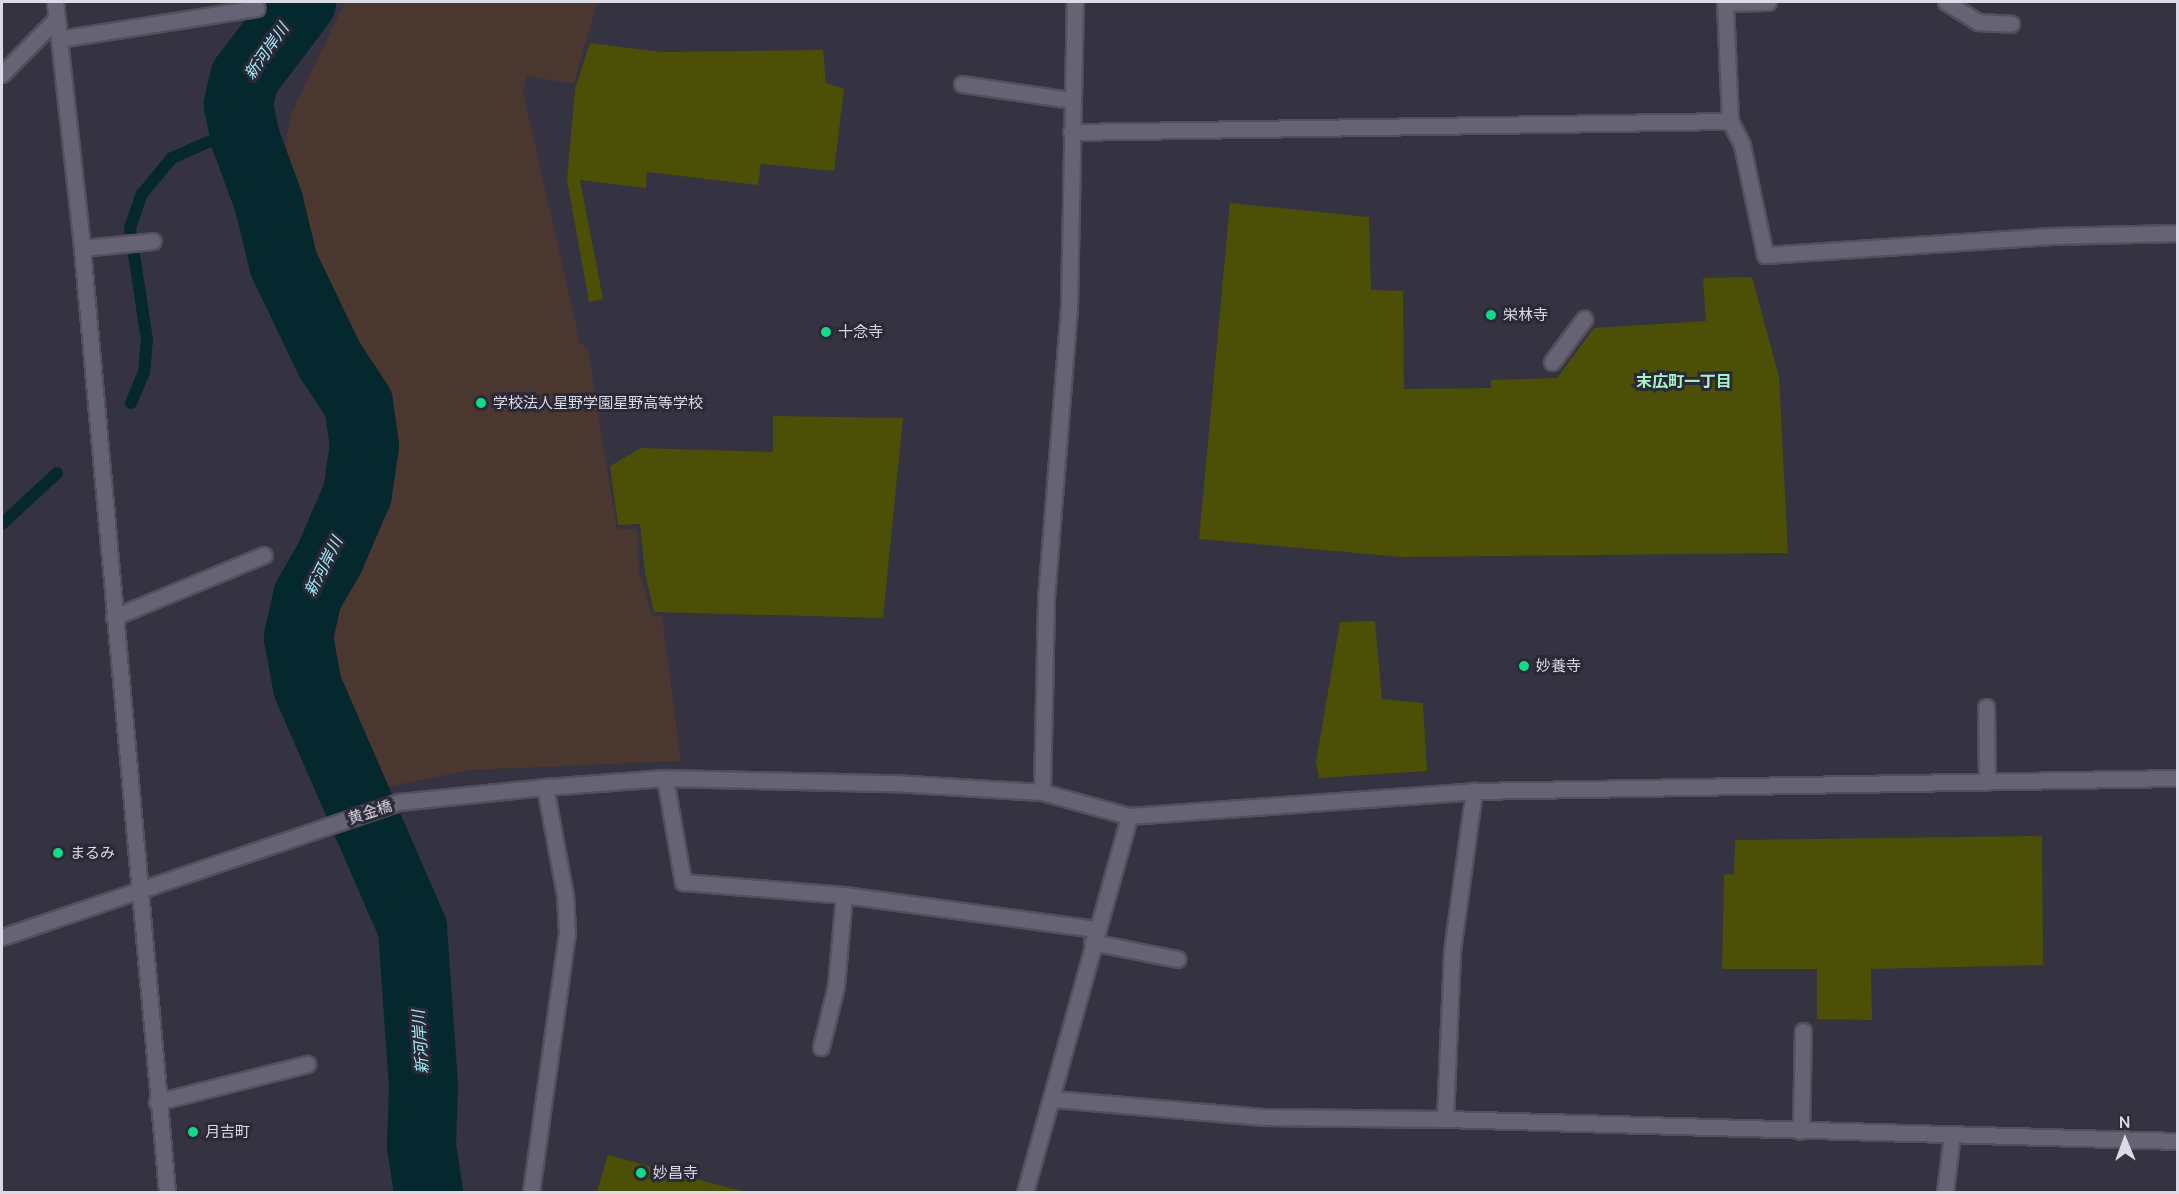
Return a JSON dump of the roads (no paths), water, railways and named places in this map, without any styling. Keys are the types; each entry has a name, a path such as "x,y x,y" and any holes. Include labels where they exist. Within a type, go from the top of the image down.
{"street":[{"path":"55,2 81,248 167,1192"},
{"path":"1042,792 1046,599 1069,307 1071,100 1075,2"},
{"path":"1768,2 1725,2 1730,121 1742,145 1765,255 2029,238 2178,233"},
{"path":"1946,2 1978,22 2011,24"},
{"path":"59,39 256,8"},
{"path":"2,74 57,18"},
{"path":"962,84 1071,100"},
{"path":"1071,132 1730,121"},
{"path":"81,248 153,242"},
{"path":"1552,362 1584,319"},
{"path":"114,617 264,555"},
{"path":"1986,707 1987,782"},
{"path":"665,778 683,882 844,895 1094,935 1177,959"},
{"name":"黄金橋","path":"2,937 140,893 399,802 545,787 665,778 893,783 1042,792 1129,816 1474,791 2178,778"},
{"path":"531,1192 567,932 566,895 545,787"},
{"path":"1445,1119 1452,951 1474,791"},
{"path":"1025,1192 1054,1099 1094,935 1129,816"},
{"path":"821,1047 836,986 844,895"},
{"path":"1801,1131 1803,1031"},
{"path":"157,1102 307,1064"},
{"path":"1054,1099 1263,1117 1445,1119 2178,1141"},
{"path":"1945,1192 1952,1134"}],"waterway":[{"name":"新河岸川","path":"301,2 244,77 238,104 244,136 268,201 283,263 329,359 358,403 364,445 357,493 329,558 307,596 298,637 307,686 412,928 423,1085 421,1145 428,1192"},
{"path":"131,403 144,373 147,340 130,228 142,194 172,158 208,142 244,136"},
{"path":"2,524 57,473"}],"place":[{"name":"栄林寺","path":"1491,315"},
{"name":"十念寺","path":"826,332"},
{"name":"学校法人星野学園星野高等学校","path":"481,403"},
{"name":"妙養寺","path":"1524,666"},
{"name":"まるみ","path":"58,853"},
{"name":"月吉町","path":"193,1132"},
{"name":"妙昌寺","path":"641,1173"}],"district":[{"name":"末広町一丁目","path":"1684,381"}]}
